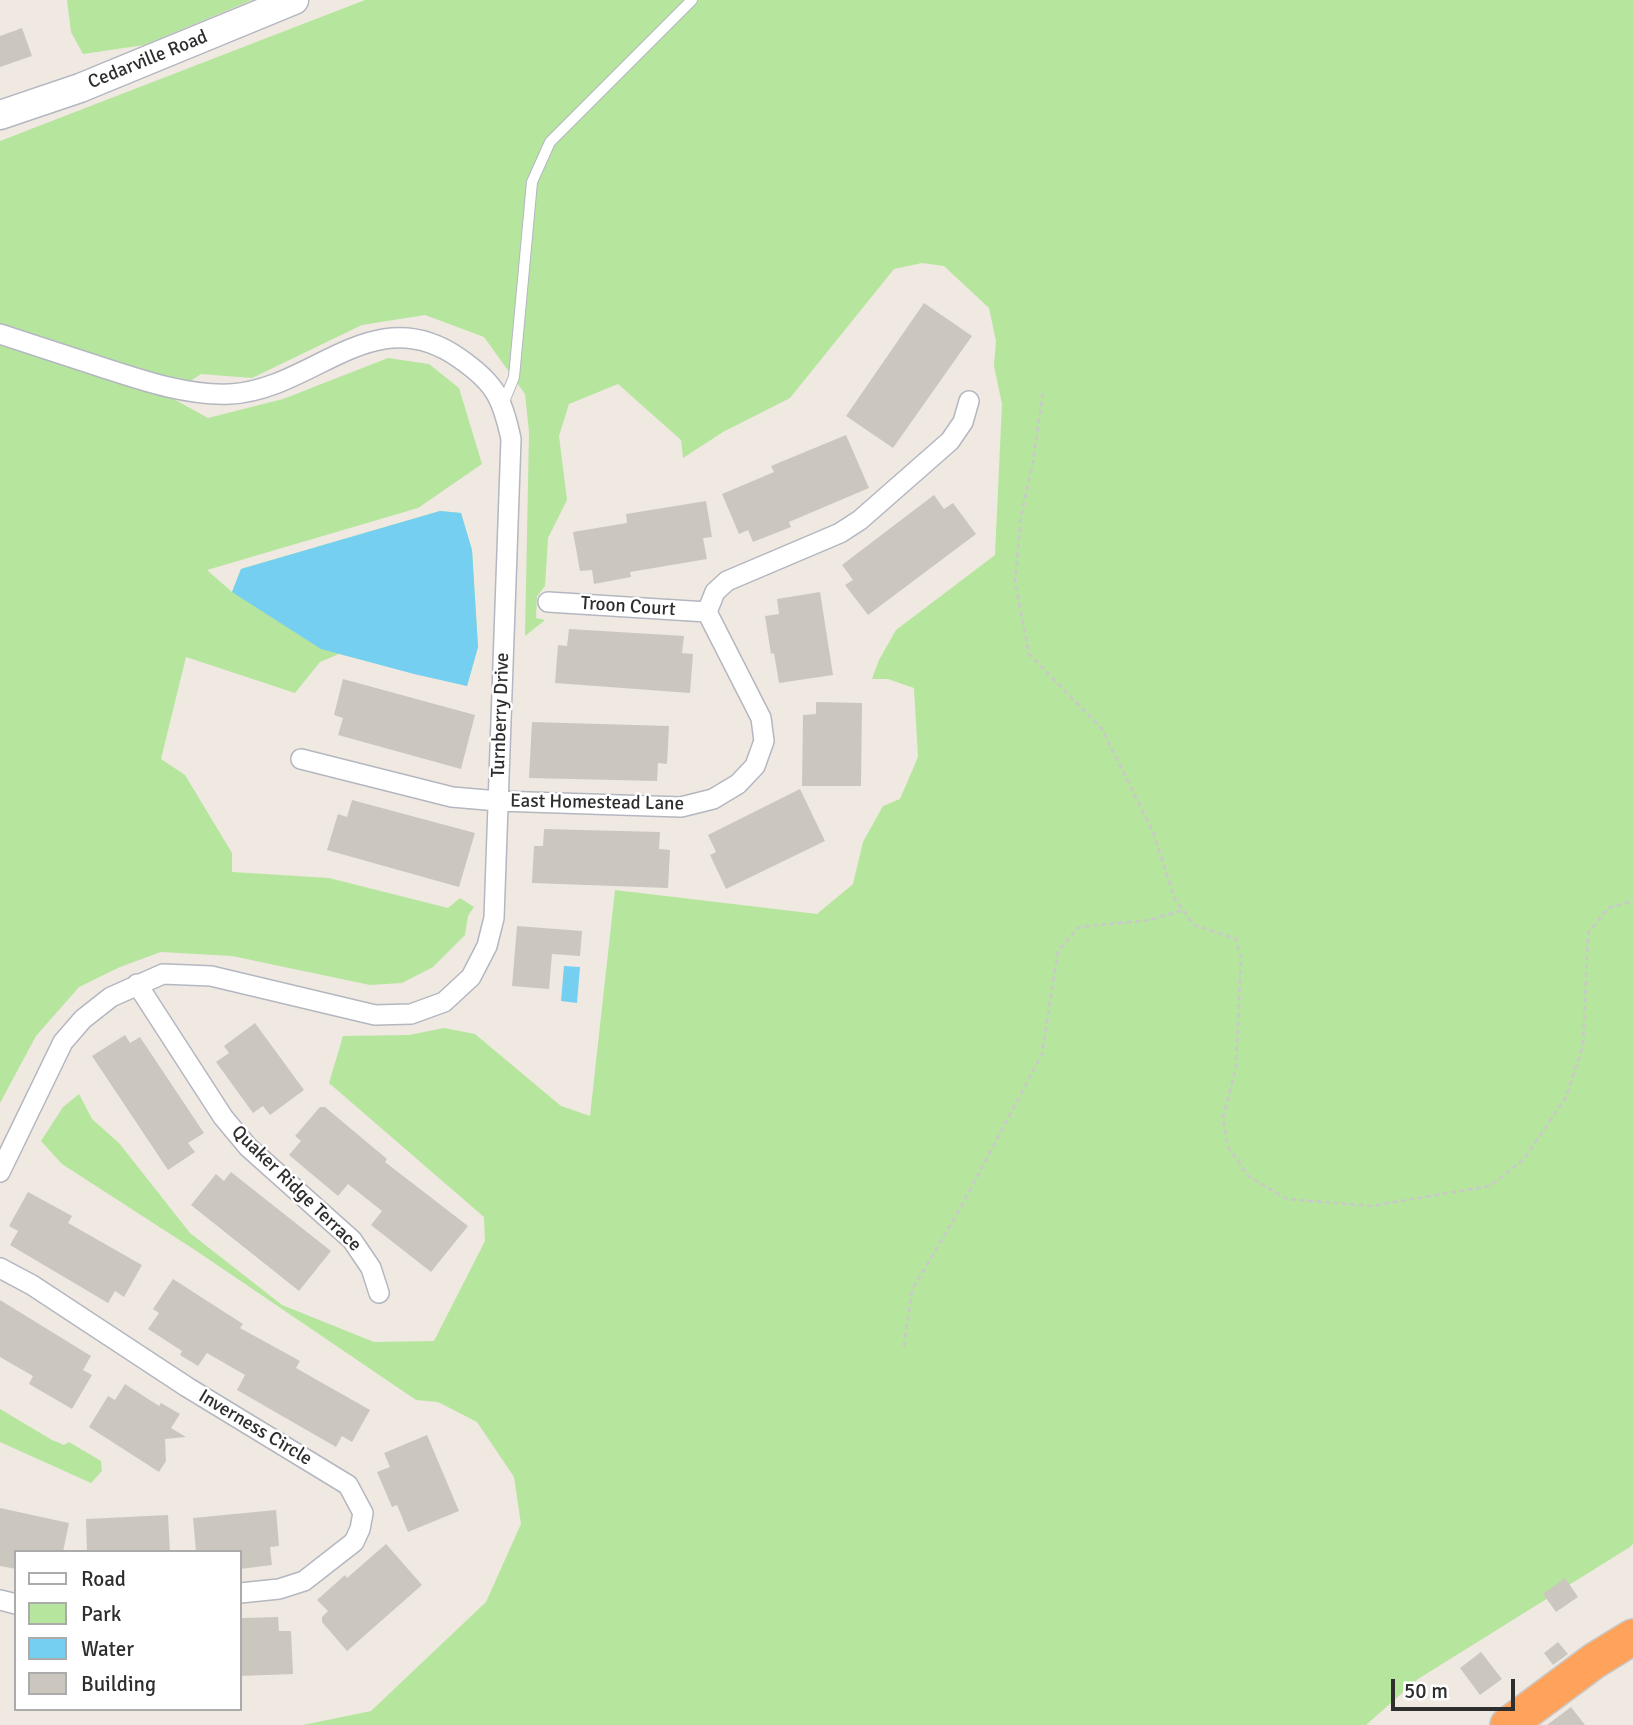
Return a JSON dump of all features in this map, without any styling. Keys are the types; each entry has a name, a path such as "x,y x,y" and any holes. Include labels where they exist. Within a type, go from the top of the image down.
{"highway":[{"path":"1508,1725 1594,1661 1633,1637"}],"main road":[{"name":"Cedarville Road","path":"0,115 80,88 294,0"}],"street":[{"name":"Turnberry Drive","path":"0,334 139,379 188,390 230,394 263,389 370,341 389,337 432,343 456,355 491,386 503,405 511,439 494,918 487,946 471,977 444,1002 411,1014 375,1015 211,976 163,974 137,984 111,997 83,1019 63,1042 0,1172"},
{"path":"707,612 715,592 727,581 840,533 860,520 950,441 963,422 969,401"},
{"name":"Troon Court","path":"548,602 707,612"},
{"name":"East Homestead Lane","path":"301,759 434,793 498,801 681,807 713,799 738,784 755,766 764,741 761,718 707,612"},
{"name":"Quaker Ridge Terrace","path":"137,984 223,1117 248,1147 352,1240 371,1268 379,1293"},
{"name":"Inverness Circle","path":"0,1268 32,1285 187,1387 348,1485 363,1513 354,1542 298,1584 272,1591 242,1593"}],"lane":[{"path":"503,405 514,377 532,182 550,142 692,0"}],"path":[{"path":"1043,393 1021,517 1015,582 1029,654 1102,729 1153,832 1175,899 1194,925 1236,939 1241,958 1236,1067 1223,1118 1228,1147 1249,1177 1287,1199 1371,1206 1490,1186 1524,1159 1566,1097 1583,1046 1588,933 1608,908 1633,901"},
{"path":"904,1346 912,1290 961,1207 1042,1054 1058,951 1079,928 1149,920 1184,910"}],"green space":[{"path":"67,0 252,0 144,45 83,54 71,32"},
{"path":"365,0 1633,0 1633,1544 1630,1547 1418,1679 1366,1725 303,1725 371,1711 486,1602 521,1524 514,1477 477,1422 438,1402 416,1400 198,1252 62,1164 41,1141 63,1107 79,1094 92,1119 119,1143 190,1233 282,1305 374,1342 434,1341 485,1241 484,1217 329,1083 343,1036 409,1035 444,1028 475,1034 561,1106 590,1116 615,890 817,914 853,884 863,842 883,806 900,799 918,757 914,688 888,679 872,679 896,630 995,555 1002,404 994,366 996,341 989,308 944,266 922,263 894,269 790,398 723,432 683,458 681,440 618,384 569,404 559,436 567,500 548,538 545,586 537,596 536,618 545,620 525,636 529,432 525,394 484,337 425,315 362,325 252,378 201,374 168,396 208,418 283,399 388,358 429,364 459,388 482,464 418,508 207,570 232,592 241,569 440,511 461,513 472,550 478,647 467,686 339,654 320,662 295,693 186,657 161,759 185,775 232,853 232,872 329,878 448,908 460,898 474,907 468,916 465,935 433,967 402,983 370,985 232,956 161,952 120,967 79,987 36,1036 0,1103 0,141"},
{"path":"0,1409 52,1440 64,1445 69,1442 101,1461 102,1471 91,1483 0,1442"}],"water":[{"path":"440,511 461,513 472,550 478,647 467,686 321,649 232,592 241,569"},
{"path":"564,966 580,967 577,1003 561,1001"}],"building":[{"path":"22,28 32,56 0,67 0,36"},
{"path":"924,303 972,336 893,448 846,416"},
{"path":"846,435 869,488 789,522 791,527 753,542 748,530 739,534 722,494 774,472 771,466"},
{"path":"934,495 944,509 953,503 976,534 868,615 845,585 853,580 842,565"},
{"path":"706,501 712,537 703,538 707,559 630,572 631,577 594,584 592,570 580,571 573,532 627,523 626,514"},
{"path":"820,592 833,675 779,683 765,616 779,614 777,599"},
{"path":"569,629 684,636 682,653 693,654 690,693 555,683 558,645 567,646"},
{"path":"343,679 475,715 461,769 338,735 343,718 334,715"},
{"path":"816,702 862,703 861,786 802,786 803,715 816,714"},
{"path":"532,722 669,726 667,764 658,763 657,781 529,778"},
{"path":"800,789 825,841 726,889 710,855 716,852 708,835"},
{"path":"352,800 475,833 459,887 327,850 338,814 347,817"},
{"path":"544,829 660,832 659,849 670,850 668,888 532,883 534,846 543,846"},
{"path":"517,926 582,931 580,956 552,954 549,989 512,986"},
{"path":"255,1023 304,1090 270,1115 263,1106 253,1113 216,1062 229,1053 224,1046"},
{"path":"125,1035 130,1043 140,1037 204,1133 188,1143 195,1152 168,1170 92,1056"},
{"path":"320,1107 325,1107 387,1159 385,1162 468,1226 431,1272 371,1225 382,1211 348,1184 338,1196 289,1155 301,1141 295,1136"},
{"path":"231,1172 331,1251 299,1291 191,1205 216,1174 224,1181"},
{"path":"28,1192 72,1216 68,1223 142,1265 124,1297 115,1291 108,1303 10,1245 18,1231 9,1226"},
{"path":"173,1279 243,1324 240,1328 300,1361 296,1368 370,1410 352,1442 342,1436 336,1447 237,1390 245,1375 207,1353 198,1366 180,1355 182,1351 148,1329 159,1313 153,1309"},
{"path":"0,1300 91,1356 83,1370 92,1375 72,1409 29,1384 33,1376 0,1357"},
{"path":"125,1384 159,1406 161,1403 180,1414 171,1428 186,1437 165,1439 166,1461 159,1472 89,1427 108,1396 115,1400"},
{"path":"427,1435 459,1511 408,1532 397,1505 392,1507 377,1472 390,1467 384,1453"},
{"path":"0,1508 69,1523 63,1550 14,1550 14,1569 0,1566"},
{"path":"276,1510 279,1546 270,1547 272,1565 242,1569 242,1550 196,1550 193,1518"},
{"path":"168,1515 170,1550 87,1550 86,1519"},
{"path":"386,1544 422,1585 347,1651 322,1622 322,1617 328,1611 317,1600"},
{"path":"1565,1578 1578,1597 1556,1612 1543,1594"},
{"path":"278,1617 279,1631 291,1631 293,1674 242,1676 242,1618"},
{"path":"1558,1642 1568,1654 1553,1665 1544,1653"},
{"path":"1481,1652 1502,1679 1480,1695 1460,1668"},
{"path":"1571,1707 1585,1725 1547,1725"}]}
